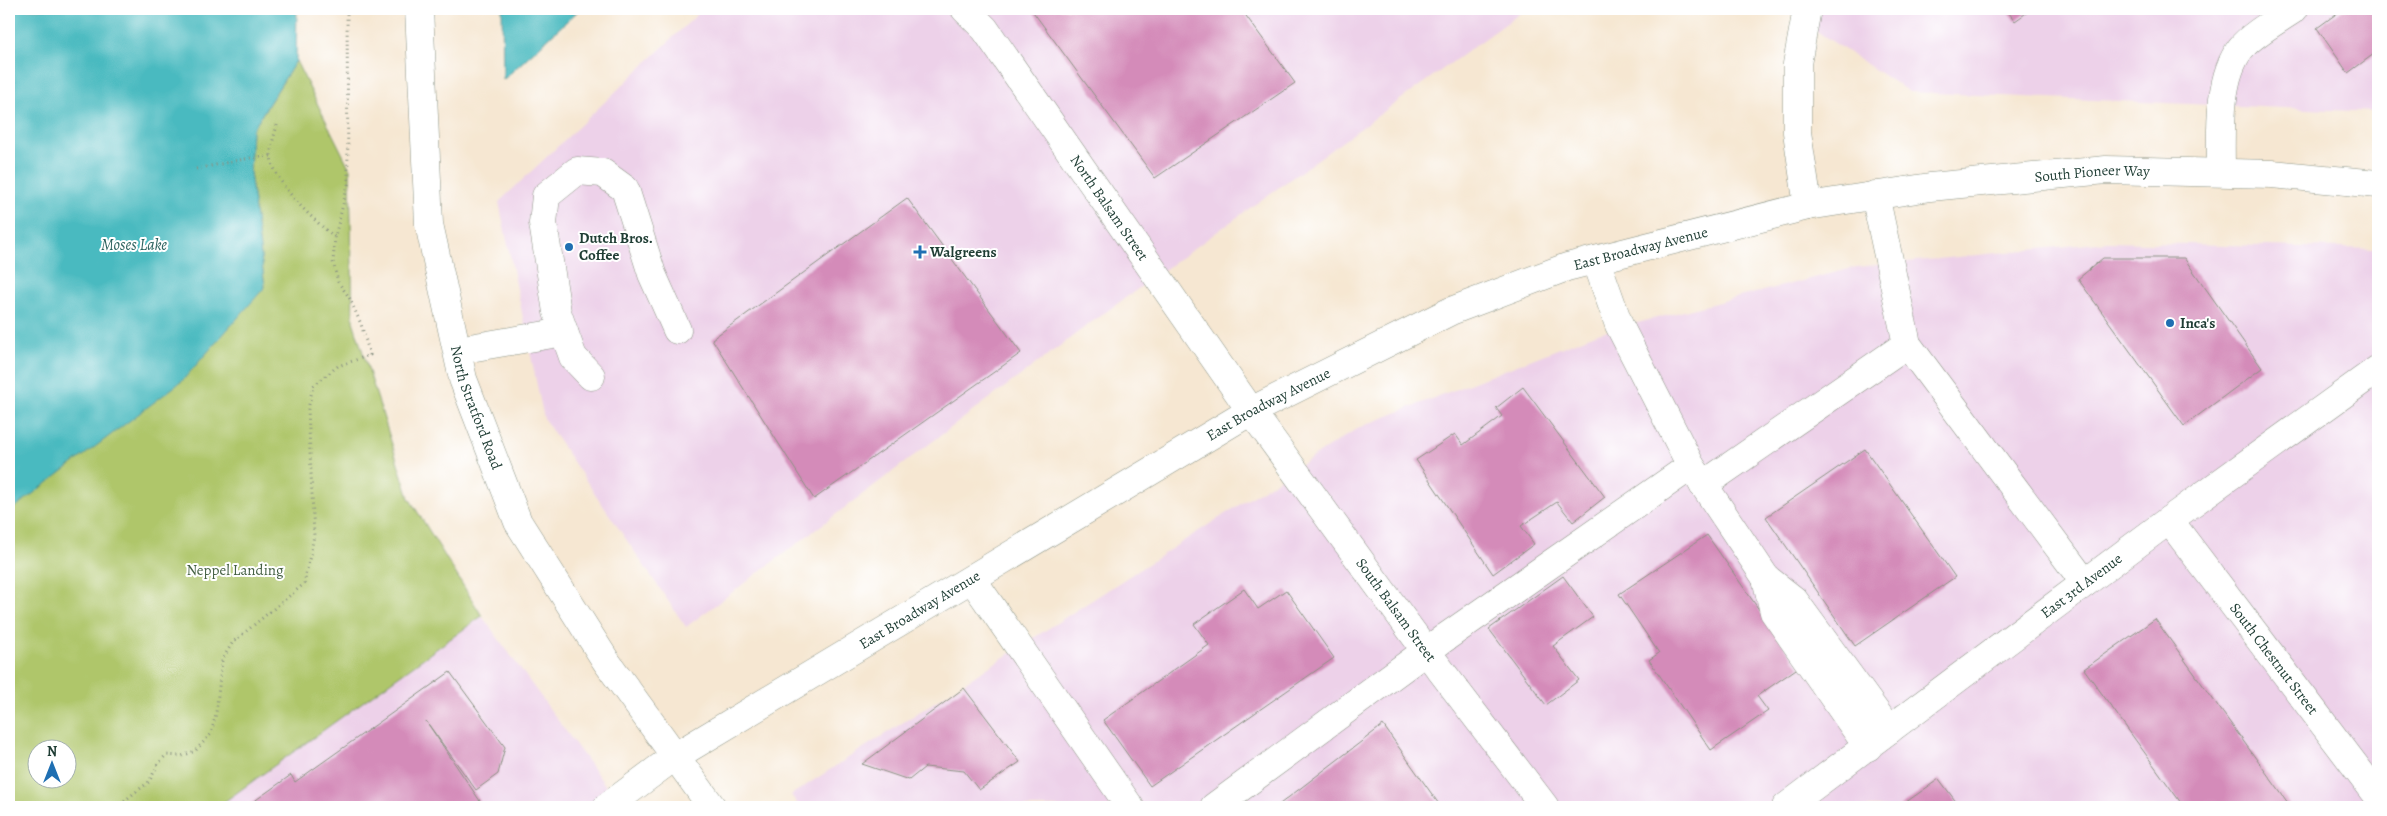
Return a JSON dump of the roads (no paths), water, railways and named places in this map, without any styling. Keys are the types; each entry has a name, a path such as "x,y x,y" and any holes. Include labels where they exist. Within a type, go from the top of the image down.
{"main road":[{"name":"North Stratford Road","path":"419,9 430,224 464,379 518,522 606,661 712,807"},
{"name":"North Balsam Street","path":"964,9 985,30 1251,411"},
{"path":"1807,9 1797,64 1797,132 1808,206"},
{"path":"2221,172 2221,113 2233,60 2242,47 2294,9"},
{"name":"South Pioneer Way","path":"1808,206 1930,187 2106,170 2272,174 2378,184"},
{"path":"592,376 572,357 557,312 543,223 546,196 577,171 603,173 625,189 652,274 677,330"},
{"path":"1875,195 1907,344 2085,583"},
{"name":"East Broadway Avenue","path":"607,807 674,757 1251,411 1451,311 1567,267 1808,206"},
{"path":"1596,260 1619,325 1697,476 1766,578 1794,600 1889,730"},
{"path":"458,350 564,332"},
{"path":"1214,807 1426,651 1697,476 1907,344"},
{"name":"East 3rd Avenue","path":"1786,807 2169,520 2378,369"},
{"name":"South Balsam Street","path":"1251,411 1426,651 1545,807"},
{"name":"South Chestnut Street","path":"2169,520 2372,799"},
{"path":"1766,578 1774,612 1868,747"},
{"path":"972,579 1130,807"}],"water":[{"name":"Moses Lake","path":"9,9 297,9 296,61 252,130 250,172 265,287 182,381 9,512"},
{"path":"502,9 580,9 503,80"}],"place":[{"name":"Dutch Bros. Coffee","path":"569,247"},
{"name":"Walgreens","path":"920,252"},
{"name":"Inca's","path":"2170,323"}],"park label":[{"name":"Neppel Landing","path":"235,570"}]}
